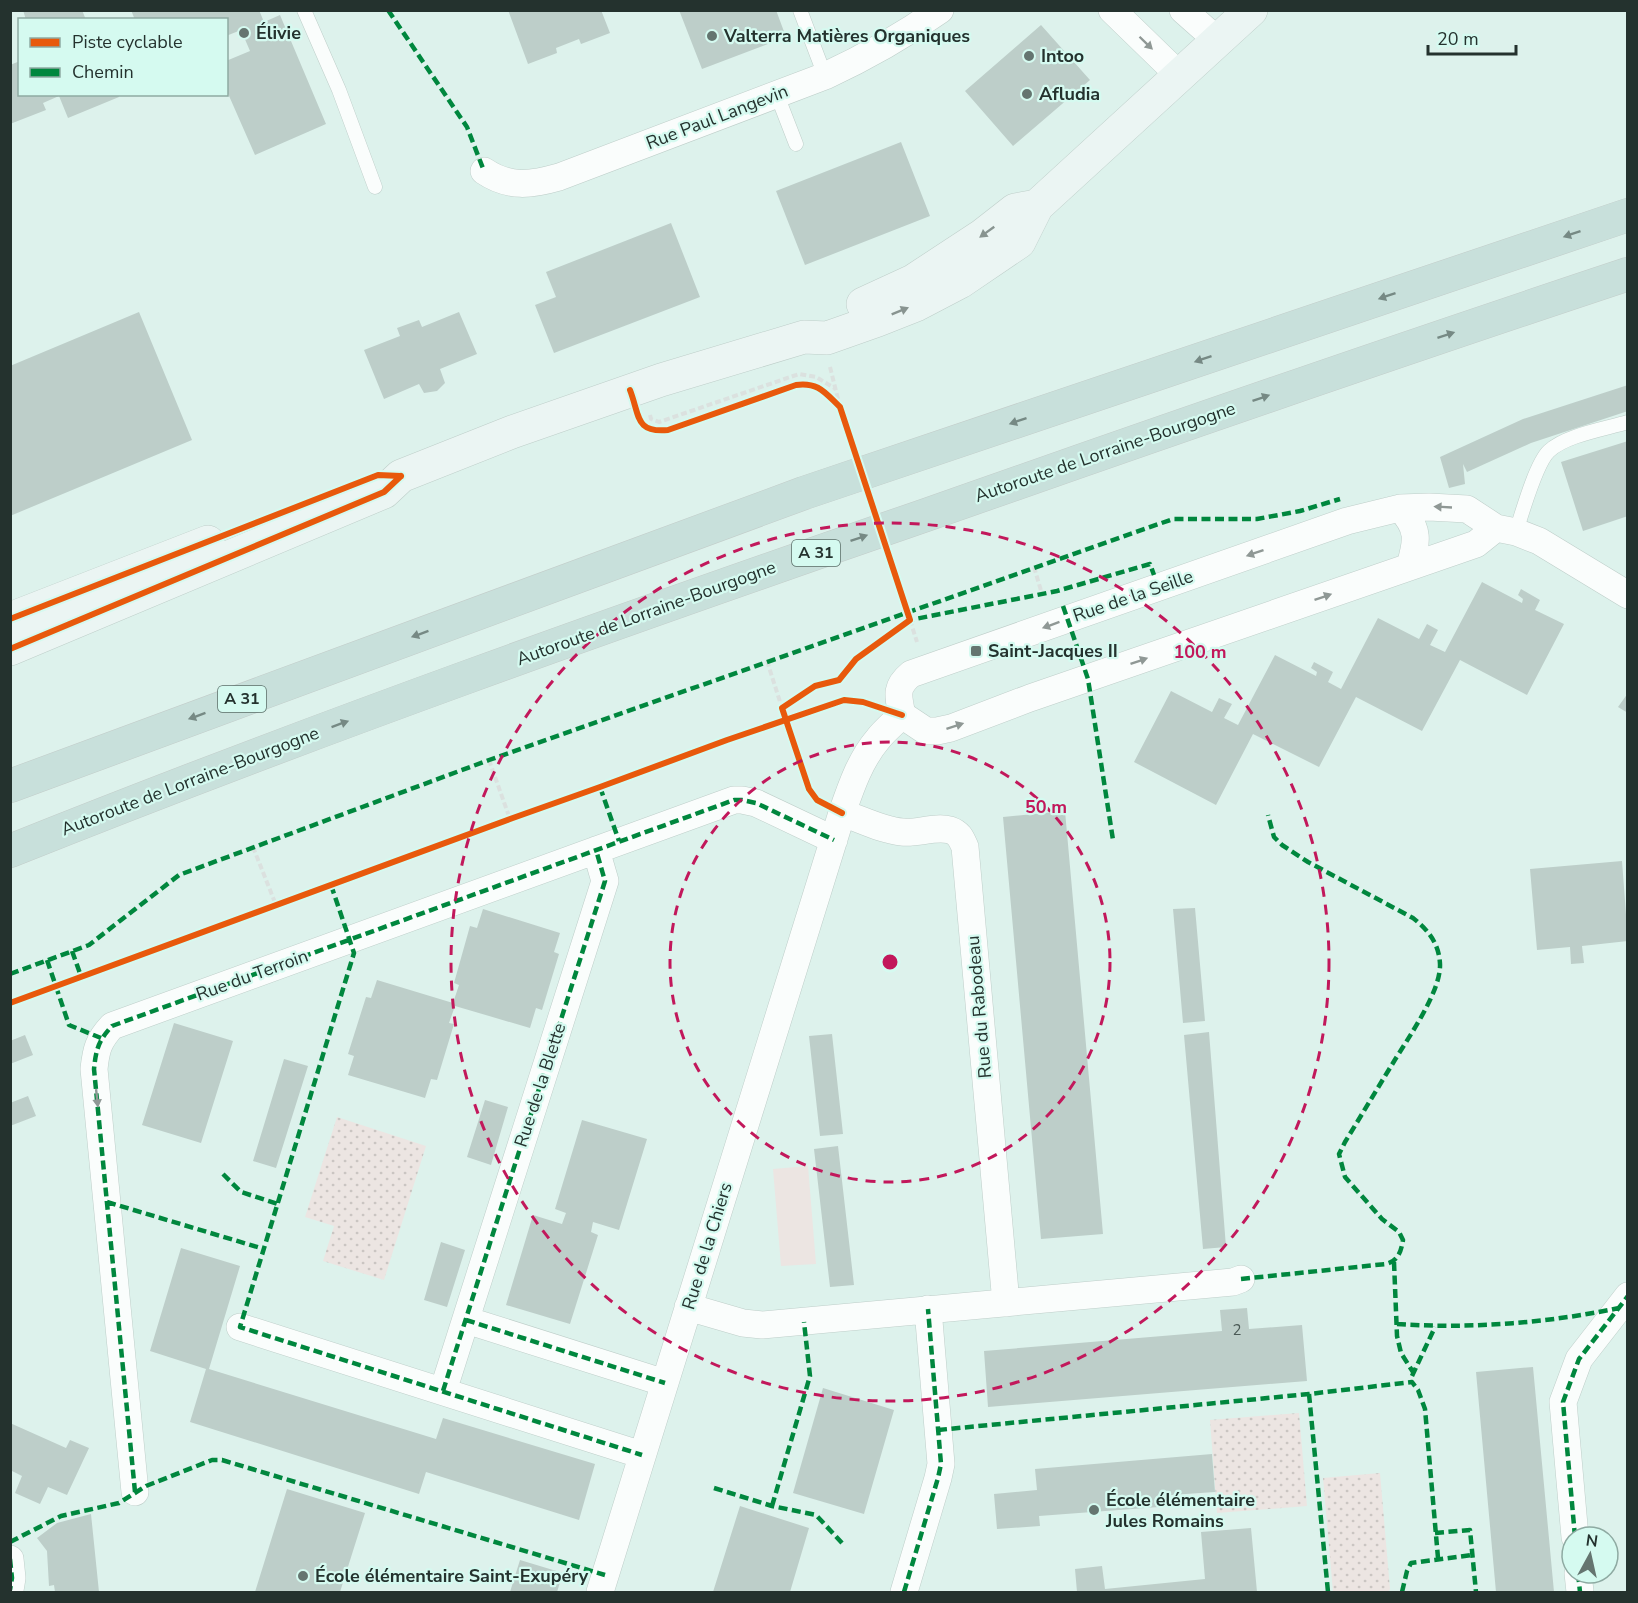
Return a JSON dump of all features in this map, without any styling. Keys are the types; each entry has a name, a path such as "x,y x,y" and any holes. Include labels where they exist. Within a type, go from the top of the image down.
{"highway":[{"name":"A 31","path":"10,786 804,493 1628,215"},
{"name":"Autoroute de Lorraine-Bourgogne","path":"10,851 147,796 624,621 1368,361 1628,274"}],"main road":[{"path":"10,648 384,492 401,476 512,432 641,399 804,337 816,323 913,281 983,235 1015,210 1038,207 1251,10"},
{"path":"10,619 378,475 401,476"}],"street":[{"name":"Rue Paul Langevin","path":"484,171 495,179 515,184 535,184 559,177 825,76 866,57 906,34 940,10"},
{"path":"1112,10 1180,76"},
{"path":"1183,10 1218,40"},
{"path":"1400,508 1415,527 1416,536 1410,567"},
{"name":"Rue de la Seille","path":"902,715 899,688 901,682 911,674 1347,521 1400,508 1467,509 1505,530 1539,541 1628,595"},
{"path":"834,840 856,775 866,755 902,715 926,731 951,728 1476,544 1505,530"},
{"name":"Rue du Terroin","path":"135,1492 94,1069 101,1038 112,1026 734,800 756,803 834,840"},
{"name":"Rue du Rabodeau","path":"842,813 885,829 903,832 945,829 960,836 965,847 1006,1302"},
{"name":"Rue de la Chiers","path":"600,1593 834,840"},
{"name":"Rue de la Blette","path":"443,1391 605,881 596,850"},
{"path":"688,1307 743,1323 762,1325 1233,1282 1241,1279"},
{"path":"1574,1525 1563,1402 1579,1359 1628,1296"},
{"path":"904,1593 941,1464 928,1309"},
{"path":"466,1320 665,1383"},
{"path":"240,1327 642,1455"},
{"path":"10,1559 12,1578 10,1590"}],"lane":[{"path":"304,10 339,90 375,187"},
{"path":"800,10 825,76"},
{"path":"777,95 796,144"},
{"path":"1505,530 1549,451 1565,441 1628,422"}],"path":[{"path":"641,399 651,419 659,422 799,374 816,376 836,389"},
{"path":"832,374 840,407"},
{"path":"1034,567 1042,594"},
{"path":"910,620 914,636"},
{"path":"767,661 782,708"},
{"path":"489,760 510,819"},
{"path":"253,847 276,905"}],"shaded area":[{"path":"337,1117 426,1146 384,1280 323,1261 334,1226 305,1217"},
{"path":"808,1166 816,1264 781,1266 773,1169"},
{"path":"1299,1413 1307,1506 1217,1513 1210,1420"},
{"path":"1380,1473 1390,1589 1388,1592 1333,1592 1323,1478"}],"building":[{"path":"23,10 82,10 85,18 25,18"},
{"path":"131,10 259,10 264,22 280,15 326,124 255,155 228,94 228,60 250,51 241,30 228,35 228,18 134,18"},
{"path":"508,10 601,10 610,33 581,44 579,39 556,48 557,53 528,64"},
{"path":"679,10 776,10 786,37 702,69"},
{"path":"1041,25 1090,80 1013,146 965,91"},
{"path":"18,62 18,96 59,96 43,103 46,110 10,124 10,65"},
{"path":"59,96 119,96 119,97 68,118"},
{"path":"901,142 930,216 805,265 776,191"},
{"path":"671,223 700,297 554,353 535,305 556,297 546,272"},
{"path":"139,312 192,440 10,516 10,366"},
{"path":"459,312 477,354 440,369 445,383 437,391 424,393 419,384 384,399 364,350 400,336 397,328 419,320 422,327"},
{"path":"1628,385 1628,411 1531,443 1467,472 1463,464 1465,484 1449,488 1440,457 1523,419"},
{"path":"1628,441 1628,516 1583,531 1561,462"},
{"path":"1482,582 1522,603 1523,599 1518,595 1521,589 1540,600 1535,610 1564,624 1527,695 1460,660 1422,731 1356,697 1319,767 1253,734 1216,805 1134,762 1171,691 1212,712 1219,698 1232,704 1224,718 1238,725 1275,655 1316,676 1317,672 1311,668 1314,662 1333,672 1328,682 1341,689 1378,618 1419,639 1427,624 1438,630 1430,645 1445,652"},
{"path":"1628,693 1628,713 1618,707"},
{"path":"1065,811 1103,1234 1041,1239 1003,817"},
{"path":"1622,861 1628,941 1582,946 1584,963 1571,964 1570,947 1537,950 1530,869"},
{"path":"1195,908 1205,1021 1183,1023 1173,909"},
{"path":"483,909 560,933 554,952 559,954 542,1010 536,1008 530,1028 455,1006 449,1023 454,1024 437,1080 431,1079 425,1098 348,1075 354,1056 348,1054 366,997 371,998 377,980 453,1003 459,985 454,983 470,926 477,928"},
{"path":"174,1023 233,1041 201,1143 142,1125"},
{"path":"1209,1032 1226,1247 1203,1249 1184,1035"},
{"path":"832,1034 843,1134 820,1136 809,1036"},
{"path":"25,1035 33,1055 10,1064 10,1041"},
{"path":"284,1059 308,1066 276,1168 253,1161"},
{"path":"28,1096 36,1116 10,1126 10,1103"},
{"path":"485,1100 508,1107 491,1165 467,1157"},
{"path":"582,1120 647,1139 619,1230 593,1222 591,1232 598,1235 570,1324 506,1305 533,1215 562,1224 566,1213 555,1209"},
{"path":"838,1146 854,1285 830,1287 814,1149"},
{"path":"441,1242 465,1250 447,1307 424,1300"},
{"path":"181,1248 240,1266 209,1369 436,1439 443,1418 595,1464 579,1520 426,1472 419,1494 190,1422 206,1369 150,1351"},
{"path":"1247,1308 1249,1329 1302,1325 1307,1381 988,1407 984,1351 1222,1331 1220,1310"},
{"path":"1533,1367 1554,1592 1496,1592 1476,1372"},
{"path":"823,1388 894,1410 864,1514 793,1493"},
{"path":"10,1423 66,1448 70,1440 89,1448 67,1495 48,1487 40,1504 15,1493 22,1476 10,1470"},
{"path":"1212,1454 1215,1492 1171,1495 1172,1506 1039,1516 1040,1526 997,1529 994,1494 1037,1490 1035,1469"},
{"path":"287,1489 365,1513 340,1592 255,1592"},
{"path":"740,1506 809,1528 790,1592 713,1592"},
{"path":"91,1514 99,1592 55,1592 54,1585 49,1586 47,1551 37,1538 57,1523"},
{"path":"1251,1528 1257,1592 1077,1592 1075,1569 1102,1566 1105,1589 1205,1579 1201,1532"},
{"path":"520,1560 563,1573 557,1592 510,1592"}],"marked path":[{"path":"388,10 467,127 484,171"},
{"path":"10,974 89,945 179,875 489,760 1173,519 1257,519 1300,511 1340,499"},
{"path":"906,623 910,620 1057,591 1150,564 1154,575"},
{"path":"1063,606 1088,679 1113,840"},
{"path":"600,787 619,841"},
{"path":"135,1492 94,1069 98,1046 112,1026 734,800 756,803 834,840"},
{"path":"1241,1279 1386,1264 1398,1255 1403,1240 1399,1232 1382,1219 1345,1177 1339,1154 1430,1001 1439,975 1440,964 1435,943 1428,932 1413,918 1308,862 1282,845 1274,837 1268,815"},
{"path":"443,1391 605,881 596,850"},
{"path":"331,885 354,953 240,1327 642,1455"},
{"path":"72,951 81,976"},
{"path":"47,960 69,1025 101,1038"},
{"path":"223,1174 241,1192 278,1204"},
{"path":"107,1202 264,1249"},
{"path":"1394,1262 1397,1336 1401,1353 1413,1372"},
{"path":"1574,1525 1563,1402 1579,1359 1628,1296"},
{"path":"1397,1324 1452,1326 1508,1324 1564,1318 1619,1308"},
{"path":"904,1592 941,1464 928,1309"},
{"path":"466,1320 665,1383"},
{"path":"772,1506 810,1376 804,1322"},
{"path":"1412,1376 1435,1327"},
{"path":"938,1430 1412,1382 1418,1390 1425,1409 1438,1558"},
{"path":"1309,1394 1328,1592"},
{"path":"10,1542 61,1516 119,1503 146,1486 212,1460 222,1460 605,1575"},
{"path":"714,1488 772,1506 816,1515 842,1543"},
{"path":"1435,1533 1470,1530 1476,1592"},
{"path":"1402,1592 1411,1563 1472,1555"},
{"path":"10,1559 12,1578 10,1590"},
{"path":"1579,1585 1580,1592"}],"cycle path":[{"path":"630,390 640,421 644,426 657,430 668,430 796,385 816,387 840,407 910,620 856,659 839,680 815,686 782,708 809,789 817,800 842,813"},
{"path":"10,619 378,475 401,476"},
{"path":"10,649 384,492 401,476"},
{"path":"10,1003 727,740 844,700 863,702 902,715"}],"place":[{"name":"Élivie","path":"244,33"},
{"name":"Valterra Matières Organiques","path":"712,36"},
{"name":"Intoo","path":"1029,56"},
{"name":"Afludia","path":"1027,94"},
{"name":"Saint-Jacques II","path":"976,651"},
{"name":"École élémentaire Jules Romains","path":"1094,1510"},
{"name":"École élémentaire Saint-Exupéry","path":"303,1576"}]}
